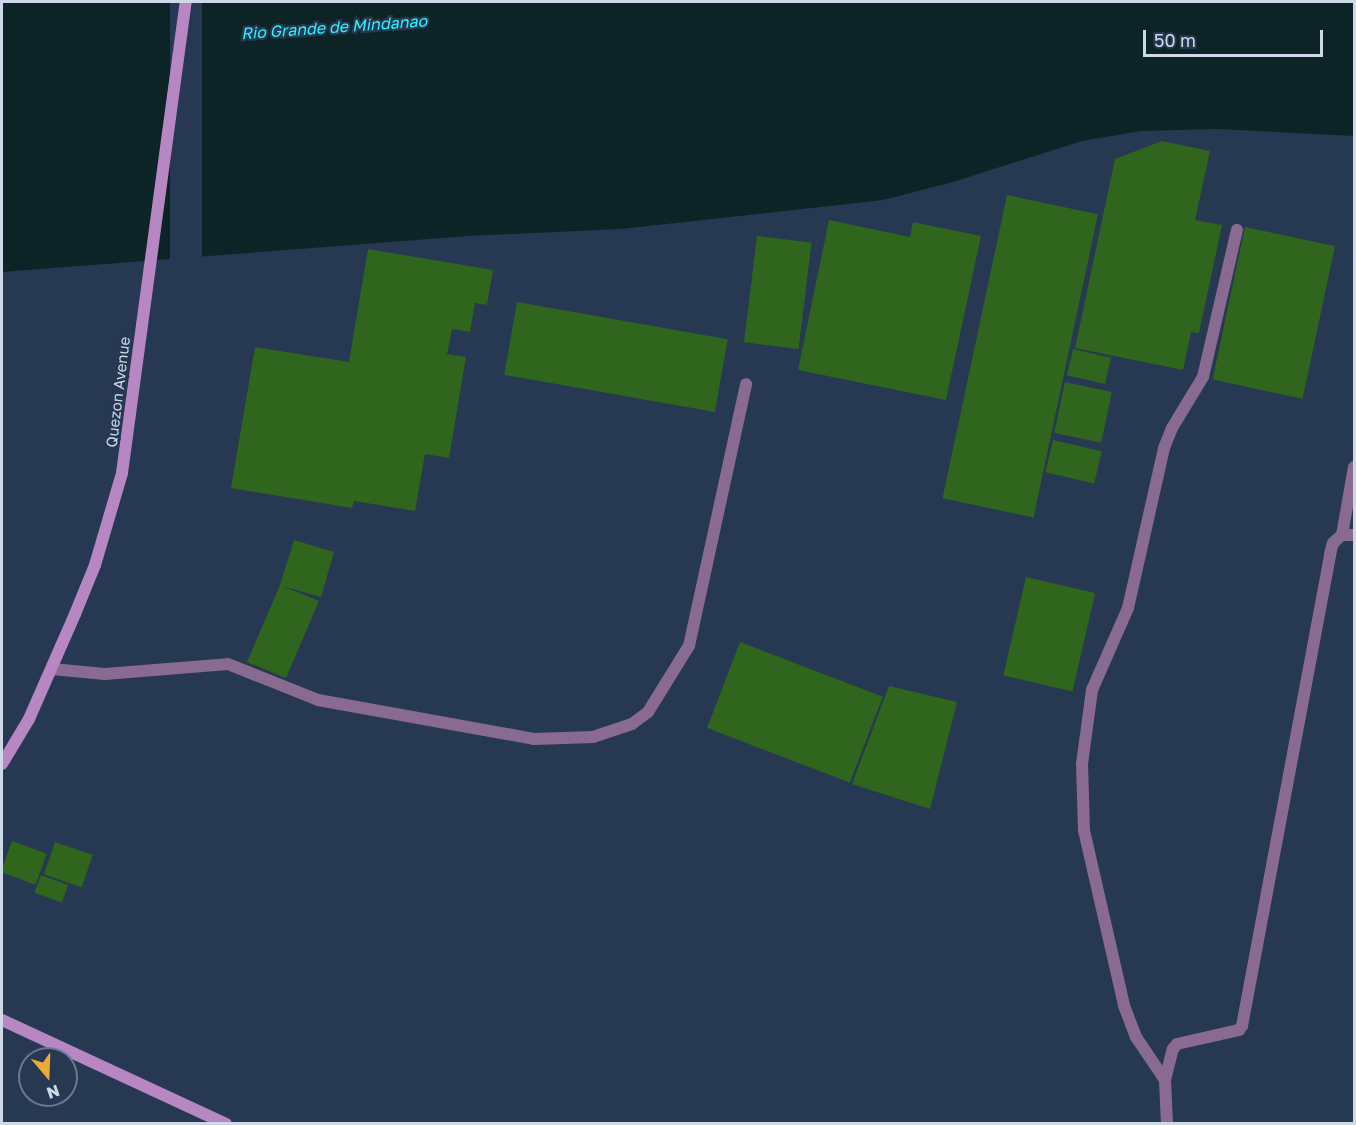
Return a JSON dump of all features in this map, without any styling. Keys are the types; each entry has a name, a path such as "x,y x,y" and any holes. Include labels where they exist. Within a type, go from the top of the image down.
{"street":[{"name":"Quezon Avenue","path":"2,764 29,719 95,565 122,473 186,2"},
{"path":"1165,1080 1136,1037 1124,1005 1084,830 1082,764 1092,690 1128,608 1164,448 1172,428 1203,377 1236,231"},
{"path":"52,669 105,674 228,664 318,700 406,718 534,739 593,737 632,724 648,712 689,646 746,384"},
{"path":"1167,1124 1165,1080 1177,1044 1239,1030 1242,1026 1330,554 1333,543 1348,535 1354,467"},
{"path":"2,1020 226,1124"}],"water":[{"name":"Rio Grande de Mindanao","path":"2,2 1354,2 1354,136 1216,129 1141,131 1082,141 953,182 883,200 621,229 468,236 2,272"}],"pier":[{"path":"170,2 202,2 202,266 170,266"}],"building":[{"path":"1162,141 1210,151 1195,220 1222,225 1199,333 1191,332 1183,370 1075,348 1115,159"},
{"path":"1007,195 1098,214 1034,518 943,498"},
{"path":"829,220 910,237 913,222 981,236 946,400 798,370"},
{"path":"1245,227 1335,246 1303,399 1213,380"},
{"path":"757,236 812,243 799,349 744,342"},
{"path":"368,249 493,270 487,305 475,303 470,332 452,329 447,354 466,357 449,458 425,454 415,511 354,501 352,508 231,488 255,347 349,362"},
{"path":"517,302 728,339 715,412 504,375"},
{"path":"1073,349 1111,358 1105,384 1067,375"},
{"path":"1065,382 1112,392 1101,443 1054,433"},
{"path":"1053,440 1102,451 1094,483 1046,472"},
{"path":"294,540 334,552 321,597 282,586 319,601 286,678 247,662 280,585"},
{"path":"1026,577 1095,593 1072,691 1003,675"},
{"path":"740,642 883,697 850,783 707,728"},
{"path":"889,686 957,702 930,809 852,784"},
{"path":"12,841 47,854 35,885 2,872"},
{"path":"55,842 93,855 82,887 44,874"},
{"path":"41,875 68,885 62,903 35,893"}]}
